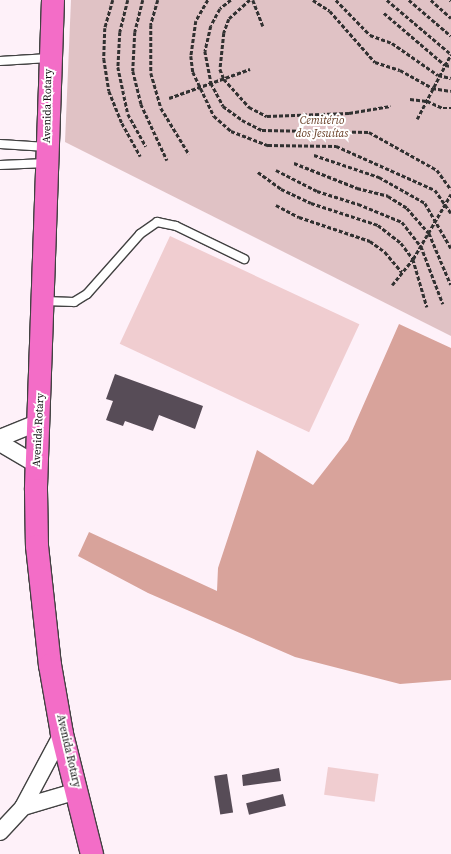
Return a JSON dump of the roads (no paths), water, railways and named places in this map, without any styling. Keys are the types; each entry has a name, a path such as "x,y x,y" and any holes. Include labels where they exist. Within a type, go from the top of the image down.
{"main road":[{"name":"Avenida Rotary","path":"52,0 49,58 44,300 37,465 38,546 41,592 50,665 62,734 92,854"}],"street":[{"path":"0,438 39,422"},
{"path":"0,443 37,465"},
{"path":"0,832 23,807 62,734"},
{"path":"23,807 77,791"}],"lane":[{"path":"0,61 49,58"},
{"path":"0,144 47,155"},
{"path":"0,165 47,155"},
{"path":"44,300 74,302 87,294 140,234 157,222 176,226 244,259"}],"park label":[{"name":"Cemitério dos Jesuítas","path":"322,128"}]}
